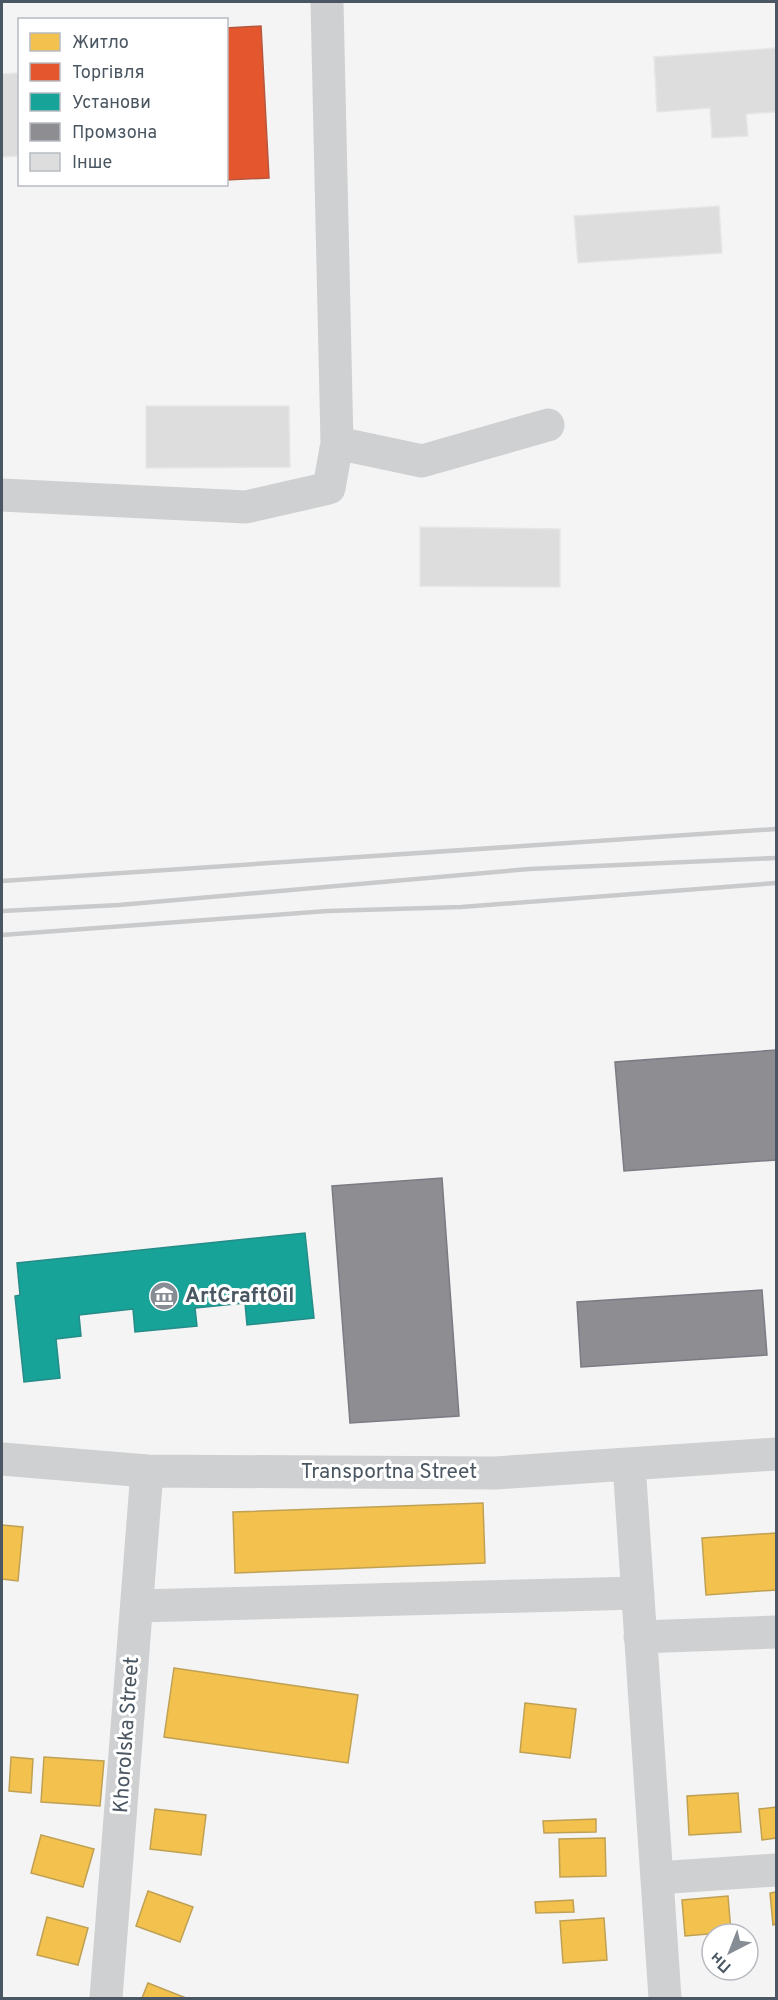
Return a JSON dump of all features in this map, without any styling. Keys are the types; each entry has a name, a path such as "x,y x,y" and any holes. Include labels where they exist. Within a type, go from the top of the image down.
{"street":[{"path":"2,495 246,507 329,488 337,443 327,2"},
{"path":"337,443 422,461 548,425"},
{"name":"Transportna Street","path":"2,1459 147,1471 495,1473 777,1454"},
{"path":"629,1464 665,1998"},
{"name":"Khorolska Street","path":"106,1998 147,1471"},
{"path":"136,1606 638,1593"},
{"path":"640,1637 777,1632"},
{"path":"657,1878 777,1870"}],"building: Житло":[{"path":"483,1503 485,1563 235,1573 233,1512"},
{"path":"2,1525 23,1527 18,1581 2,1579"},
{"path":"776,1533 776,1590 706,1595 702,1538"},
{"path":"174,1668 358,1695 348,1763 164,1737"},
{"path":"525,1703 576,1709 570,1758 520,1752"},
{"path":"11,1757 33,1759 31,1793 9,1791"},
{"path":"44,1757 104,1761 100,1806 41,1802"},
{"path":"738,1793 741,1832 689,1835 687,1796"},
{"path":"776,1807 776,1838 762,1840 759,1809"},
{"path":"155,1809 206,1815 201,1855 150,1849"},
{"path":"596,1819 596,1832 544,1833 543,1821"},
{"path":"41,1835 94,1849 83,1887 31,1873"},
{"path":"605,1838 606,1876 560,1877 559,1839"},
{"path":"148,1891 193,1907 180,1942 136,1926"},
{"path":"776,1892 776,1924 773,1925 770,1893"},
{"path":"728,1896 730,1922 700,1922 700,1935 685,1936 682,1900"},
{"path":"573,1900 574,1912 536,1913 535,1902"},
{"path":"47,1917 88,1928 78,1965 37,1955"},
{"path":"604,1918 607,1960 563,1963 560,1921"},
{"path":"148,1983 186,1998 142,1998"}],"building: Торгівля":[{"path":"261,26 269,178 228,180 228,28"}],"building: Установи":[{"path":"305,1233 314,1318 247,1325 245,1303 195,1308 197,1326 135,1332 133,1309 79,1315 81,1336 56,1339 60,1378 24,1382 15,1296 20,1295 17,1263"}],"building: Промзона":[{"path":"776,1050 776,1160 624,1171 615,1062"},
{"path":"442,1178 459,1416 350,1423 332,1186"},
{"path":"762,1290 767,1355 581,1367 577,1302"}],"building: Інше":[{"path":"776,48 776,112 746,114 748,136 712,138 710,108 657,112 654,57"},
{"path":"18,73 18,156 2,157 2,74"},
{"path":"719,206 722,253 578,263 574,216"},
{"path":"146,406 289,406 290,467 146,468"},
{"path":"420,527 560,529 560,587 420,586"}],"railway":[{"path":"2,881 776,829"},
{"path":"2,911 119,905 529,869 776,858"},
{"path":"2,935 327,911 461,907 776,883"}],"place":[{"name":"ArtCraftOil","path":"164,1296"}]}
